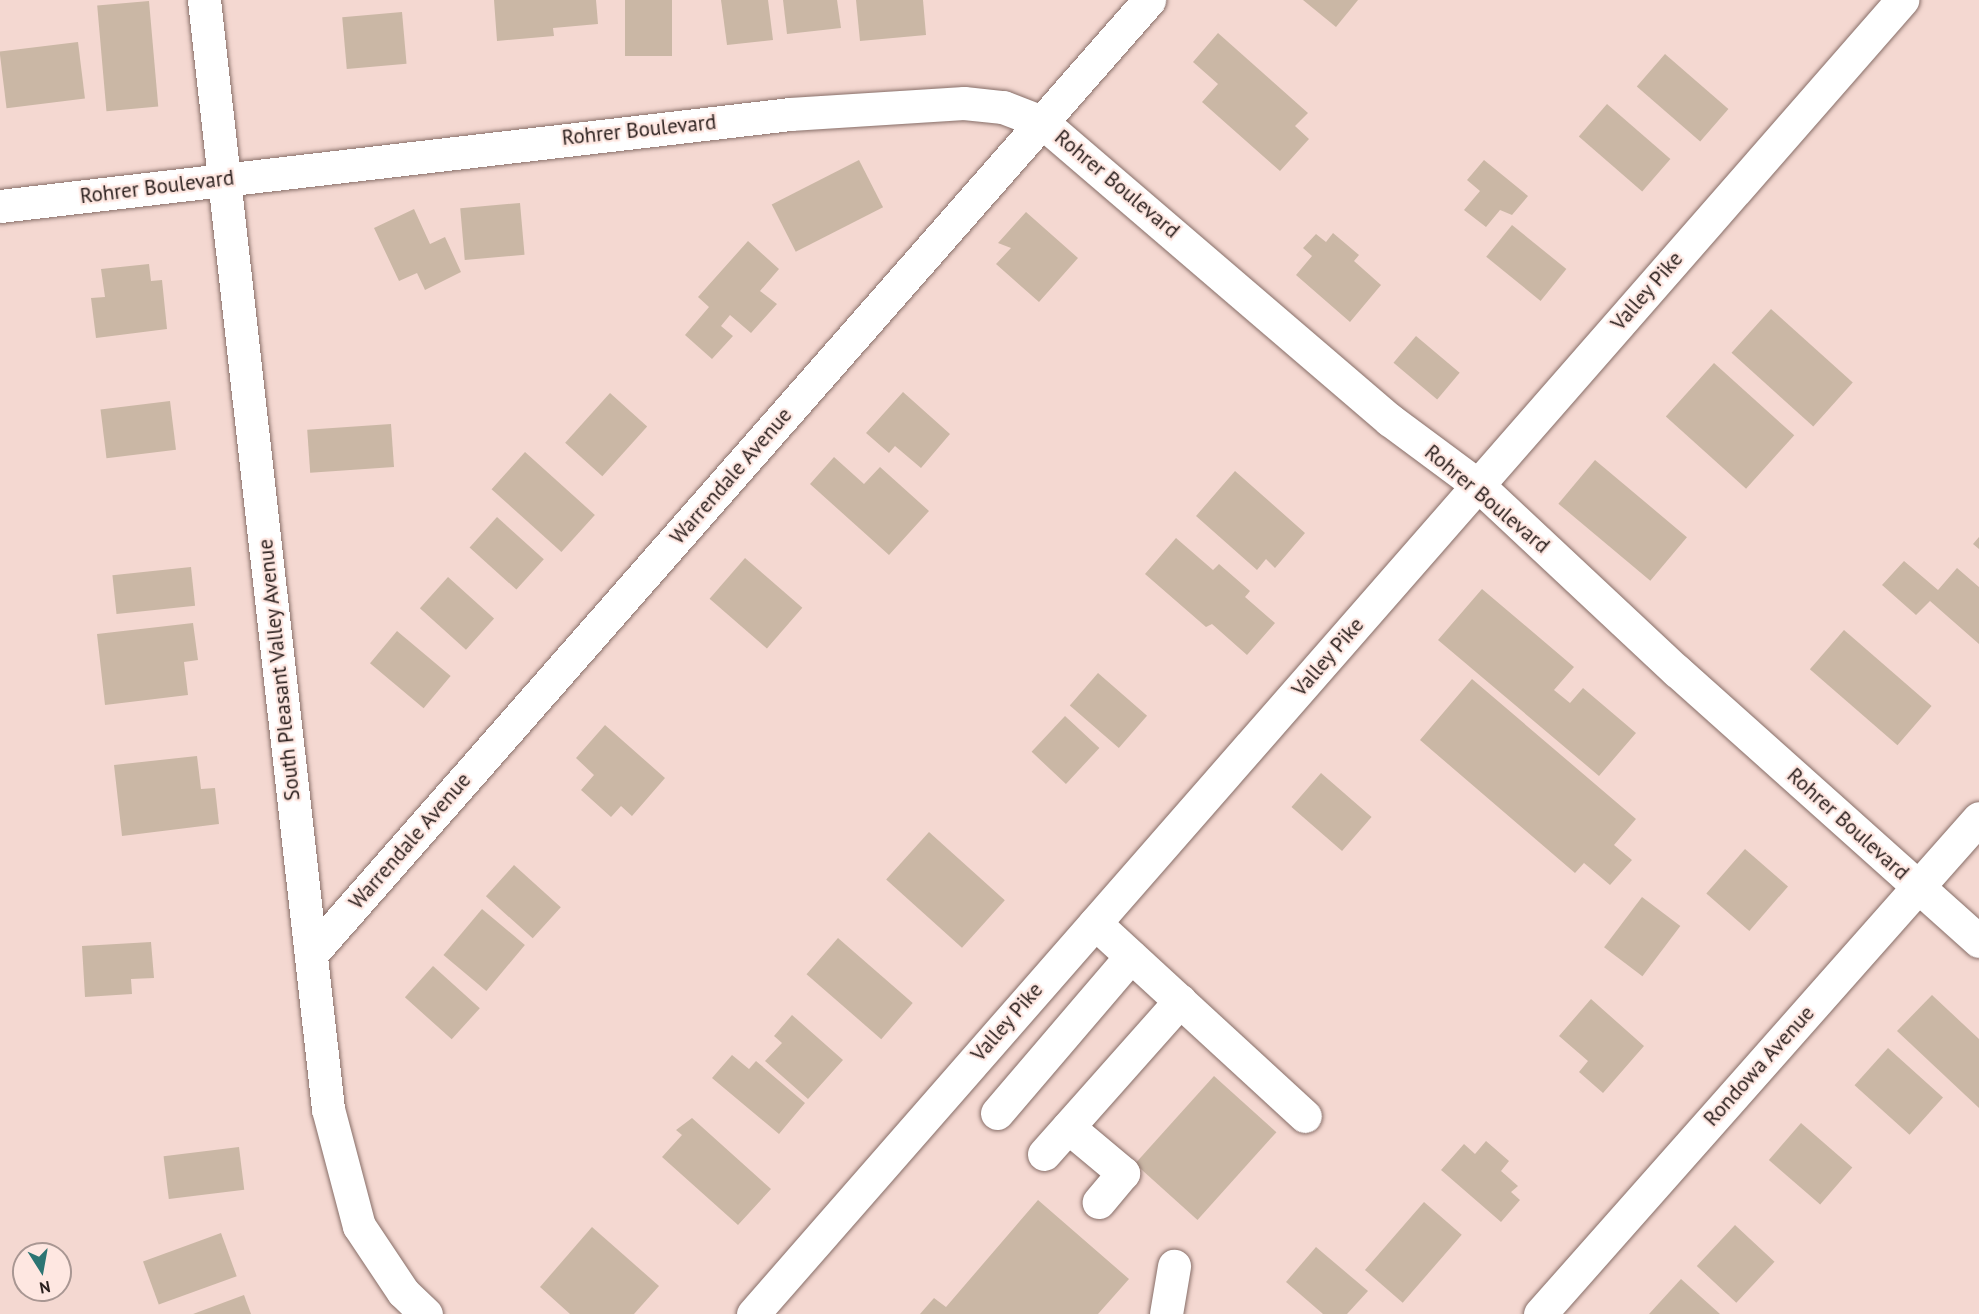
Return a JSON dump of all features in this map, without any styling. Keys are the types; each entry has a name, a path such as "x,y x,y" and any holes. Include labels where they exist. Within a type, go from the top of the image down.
{"street":[{"name":"South Pleasant Valley Avenue","path":"204,0 226,179 292,788 313,952 328,1109 341,1171 359,1226 403,1292 426,1314"},
{"name":"Warrendale Avenue","path":"313,952 1149,0"},
{"name":"Valley Pike","path":"753,1314 1902,0"},
{"name":"Rohrer Boulevard","path":"0,206 790,114 964,103 1003,107 1042,122 1390,420 1479,486 1979,941"},
{"name":"Rondowa Avenue","path":"1539,1314 1979,818"},
{"path":"1095,923 1305,1116"},
{"path":"997,1113 1131,956"},
{"path":"1044,1154 1180,1001"},
{"path":"1068,1127 1123,1173 1099,1202"},
{"path":"1166,1314 1174,1266"}],"building":[{"path":"494,0 596,0 598,24 553,28 554,36 497,41"},
{"path":"625,0 672,0 672,56 625,56"},
{"path":"721,0 768,0 773,40 727,45"},
{"path":"783,0 837,0 841,28 787,34"},
{"path":"856,0 923,0 926,35 860,41"},
{"path":"1303,0 1358,0 1336,27"},
{"path":"149,1 158,107 106,111 97,6"},
{"path":"402,12 407,64 347,69 342,17"},
{"path":"1218,33 1308,113 1295,126 1309,139 1280,171 1202,102 1218,84 1193,62"},
{"path":"78,42 85,99 7,108 0,52"},
{"path":"1665,54 1728,109 1700,142 1637,86"},
{"path":"1607,104 1670,159 1642,192 1579,136"},
{"path":"859,160 883,207 796,252 772,204"},
{"path":"1484,160 1528,196 1512,215 1500,210 1486,227 1464,210 1480,191 1467,180"},
{"path":"520,203 525,255 465,260 460,208"},
{"path":"414,209 430,244 445,237 461,272 425,290 417,273 399,281 374,228"},
{"path":"1026,212 1078,258 1039,302 996,264 1011,248 998,243"},
{"path":"1512,225 1566,269 1541,301 1486,257"},
{"path":"1333,233 1359,255 1354,261 1381,285 1350,322 1296,275 1312,256 1303,248 1316,234 1326,242"},
{"path":"748,241 779,269 760,291 777,304 751,333 730,315 721,326 733,336 712,359 685,335 709,307 698,297"},
{"path":"149,264 151,281 162,280 167,329 96,338 91,298 105,297 101,269"},
{"path":"1771,309 1853,383 1813,426 1732,353"},
{"path":"1416,336 1460,373 1437,399 1394,363"},
{"path":"1714,363 1794,435 1746,489 1666,417"},
{"path":"903,392 950,434 921,468 895,446 889,453 866,433"},
{"path":"610,393 647,426 602,476 565,443"},
{"path":"170,401 176,450 106,458 101,410"},
{"path":"391,424 394,467 310,473 307,430"},
{"path":"525,452 595,515 561,552 492,489"},
{"path":"834,457 864,484 880,467 929,511 889,555 810,484"},
{"path":"1595,460 1687,537 1650,581 1558,504"},
{"path":"1235,471 1305,533 1275,568 1266,559 1257,570 1196,516"},
{"path":"497,517 544,559 516,590 470,547"},
{"path":"1979,537 1979,549 1973,544"},
{"path":"1176,538 1213,570 1219,564 1250,591 1245,597 1275,623 1247,655 1212,624 1206,627 1145,574"},
{"path":"745,558 802,608 767,649 710,599"},
{"path":"1904,561 1938,590 1957,568 1979,587 1979,644 1930,601 1916,615 1882,585"},
{"path":"191,567 195,606 117,614 112,575"},
{"path":"448,577 494,618 466,650 420,608"},
{"path":"1482,589 1574,667 1554,690 1570,703 1583,688 1636,733 1599,776 1438,640"},
{"path":"193,623 198,660 184,662 188,695 105,705 97,634"},
{"path":"1844,630 1932,706 1897,745 1810,669"},
{"path":"397,631 451,676 424,708 370,663"},
{"path":"1098,673 1147,716 1119,748 1070,705"},
{"path":"1472,679 1636,819 1614,845 1632,860 1610,885 1584,863 1575,873 1420,740"},
{"path":"1065,716 1099,748 1066,784 1032,752"},
{"path":"605,725 665,778 632,816 621,806 611,817 581,790 594,775 576,758"},
{"path":"197,756 201,789 215,788 219,824 122,836 114,765"},
{"path":"1321,773 1372,817 1342,851 1291,807"},
{"path":"929,832 1005,900 962,948 886,880"},
{"path":"1745,849 1788,886 1749,931 1706,894"},
{"path":"514,865 561,907 533,938 486,896"},
{"path":"1642,897 1680,926 1642,976 1604,947"},
{"path":"482,909 525,945 486,991 443,955"},
{"path":"838,938 913,1003 881,1039 807,974"},
{"path":"151,942 154,978 131,979 132,994 85,997 82,946"},
{"path":"433,966 480,1008 452,1039 405,997"},
{"path":"1932,995 1979,1039 1979,1108 1897,1031"},
{"path":"1591,999 1644,1046 1603,1093 1579,1072 1588,1061 1559,1036"},
{"path":"792,1015 843,1060 808,1099 765,1061 782,1043 774,1036"},
{"path":"1888,1048 1943,1098 1910,1135 1855,1085"},
{"path":"732,1055 749,1069 756,1061 805,1103 779,1134 712,1078"},
{"path":"1214,1076 1276,1132 1197,1220 1135,1164"},
{"path":"692,1118 771,1189 738,1225 662,1157 682,1135 676,1130"},
{"path":"1801,1123 1852,1168 1820,1205 1769,1160"},
{"path":"1486,1141 1509,1161 1501,1171 1518,1186 1511,1192 1520,1200 1501,1222 1441,1170 1464,1144 1475,1154"},
{"path":"239,1147 244,1190 169,1199 164,1156"},
{"path":"1038,1200 1129,1279 1098,1314 920,1314 934,1298 946,1307"},
{"path":"1424,1202 1462,1235 1403,1303 1365,1270"},
{"path":"1735,1225 1774,1262 1736,1303 1697,1266"},
{"path":"592,1227 659,1286 634,1314 570,1314 540,1287"},
{"path":"221,1233 237,1276 159,1305 143,1261"},
{"path":"1316,1247 1368,1291 1347,1314 1323,1314 1286,1282"},
{"path":"1681,1279 1720,1314 1649,1314"},
{"path":"244,1295 251,1314 193,1314"}]}
